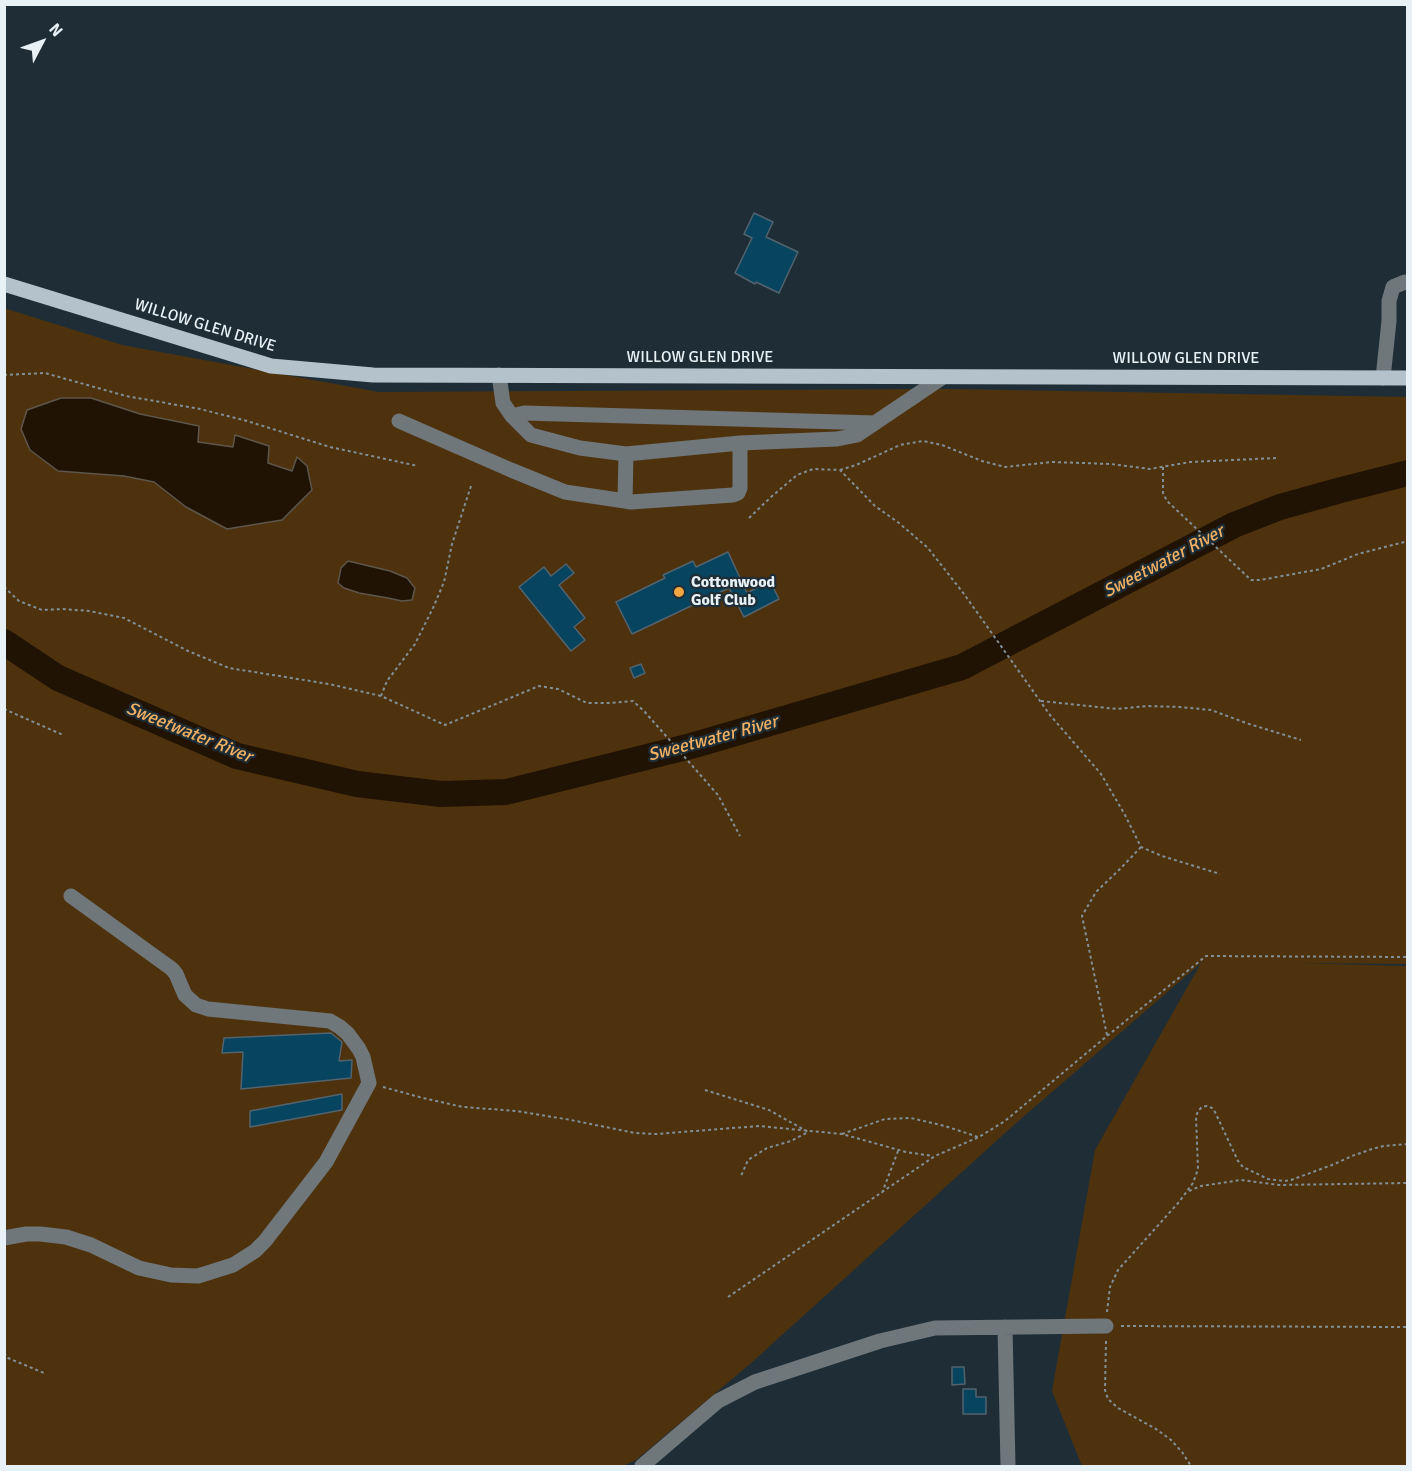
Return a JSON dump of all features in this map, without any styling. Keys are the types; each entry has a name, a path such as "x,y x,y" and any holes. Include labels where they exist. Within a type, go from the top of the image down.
{"main road":[{"name":"WILLOW GLEN DRIVE","path":"4,284 271,366 374,375 1407,378"}],"lane":[{"path":"1383,378 1389,302 1393,287 1407,283"},
{"path":"498,375 503,403 531,435 580,448 626,454 740,443 837,439 857,435 943,377"},
{"path":"512,416 524,413 875,423"},
{"path":"399,421 565,492 631,502 738,493 740,443"},
{"path":"625,501 626,454"},
{"path":"4,1238 26,1234 66,1237 91,1245 139,1268 171,1275 198,1276 233,1265 255,1251 265,1241 309,1185 326,1162 369,1083 359,1048 340,1027 330,1021 208,1009 196,1005 185,995 172,969 71,896"},
{"path":"642,1467 718,1401 754,1383 880,1341 935,1328 1106,1326"},
{"path":"1005,1327 1008,1467"}],"path":[{"path":"4,375 45,373 126,396 200,409 247,421 330,447 418,466"},
{"path":"749,518 797,475 813,469 840,470 900,445 923,441 942,445 981,461 1005,467 1052,462 1111,464 1150,469 1190,462 1277,458"},
{"path":"1163,467 1163,493 1167,501 1251,580 1322,569 1358,554 1407,541"},
{"path":"840,470 875,506 928,548 964,594 1050,715 1101,774 1141,847 1220,874"},
{"path":"381,696 387,681 415,644 434,608 444,582 452,543 471,486"},
{"path":"4,587 19,601 42,610 89,610 124,618 188,651 229,668 329,684 381,696 445,724 539,686 558,689 587,703 633,701 718,795 740,836"},
{"path":"1041,701 1117,709 1147,706 1211,710 1302,740"},
{"path":"4,709 63,735"},
{"path":"1107,1036 1082,916 1096,892 1141,847"},
{"path":"728,1297 935,1156 980,1137 1005,1121 1206,956 1407,957"},
{"path":"369,1083 463,1107 528,1113 635,1133 656,1134 759,1126 842,1134 935,1156"},
{"path":"705,1090 770,1110 808,1132"},
{"path":"1191,1467 1171,1440 1118,1408 1108,1399 1104,1390 1107,1307 1110,1287 1118,1270 1189,1191 1193,1183 1198,1169 1196,1117 1198,1111 1202,1107 1212,1108 1238,1161 1243,1167 1268,1179 1291,1180 1372,1149 1407,1144"},
{"path":"842,1134 885,1119 911,1118 980,1137"},
{"path":"741,1176 748,1160 767,1148 791,1141 808,1132"},
{"path":"882,1193 898,1149"},
{"path":"1189,1191 1201,1186 1241,1180 1279,1185 1407,1183"},
{"path":"1106,1326 1407,1327"},
{"path":"4,1353 8,1358 44,1374"}],"shaded area":[{"name":"Cottonwood Golf Club","path":"4,308 122,345 379,392 947,389 1407,397 1407,964 1293,963 1407,966 1407,1466 1082,1466 1052,1391 1095,1150 1201,963 1015,1124 750,1364 636,1460 623,1466 5,1466"},
{"path":"61,398 91,398 140,414 199,426 198,442 233,447 235,435 269,446 268,463 292,471 297,457 307,466 312,490 282,520 227,529 186,507 154,482 124,476 58,471 30,450 21,429 27,410"},
{"path":"348,561 390,571 407,578 415,588 412,600 402,601 344,588 338,583 341,568"}],"building":[{"path":"754,213 773,222 766,237 798,252 779,293 735,273 752,238 744,234"},
{"name":"Cottonwood Golf Club","path":"728,552 747,593 770,581 779,599 744,617 729,588 632,634 616,602 665,578 663,575 693,561 696,567"},
{"path":"566,564 574,573 559,585 585,618 574,627 585,640 571,651 519,587 544,567 551,576"},
{"path":"641,664 645,673 634,678 630,668"},
{"path":"331,1033 342,1042 339,1061 352,1060 351,1078 241,1089 243,1052 222,1053 224,1038"},
{"path":"342,1094 342,1110 250,1127 250,1111"},
{"path":"952,1367 964,1367 965,1384 952,1385"},
{"path":"963,1389 976,1389 976,1397 986,1397 986,1414 963,1414"}],"waterway":[{"name":"Sweetwater River","path":"4,642 58,678 237,756 357,784 441,794 506,792 691,746 962,667 1234,525 1280,507 1408,473"}],"place":[{"name":"Cottonwood Golf Club","path":"679,592"}]}
